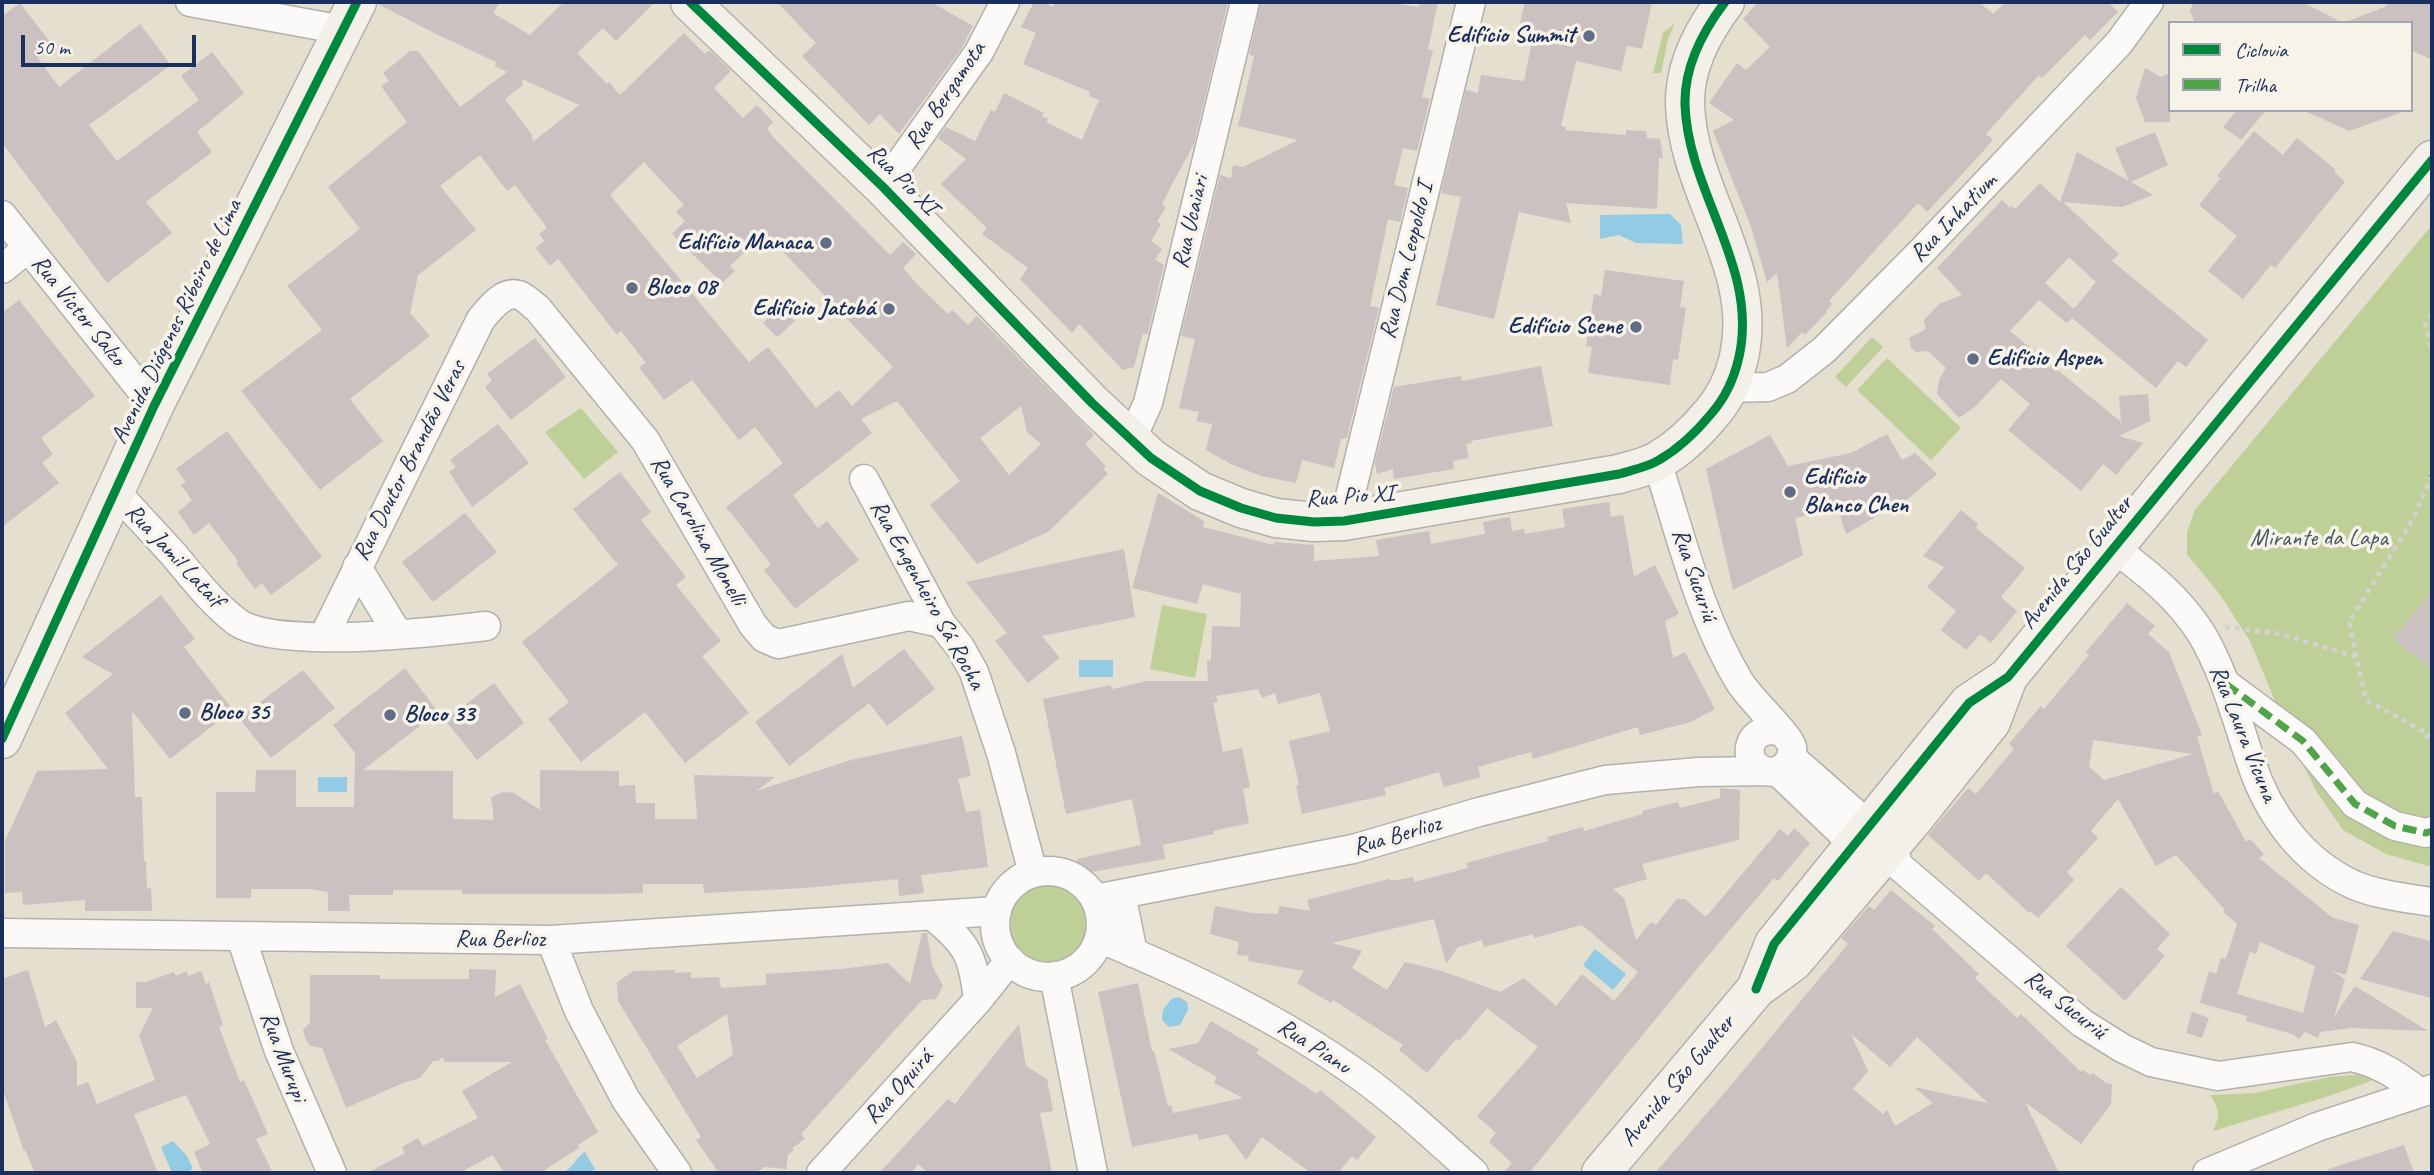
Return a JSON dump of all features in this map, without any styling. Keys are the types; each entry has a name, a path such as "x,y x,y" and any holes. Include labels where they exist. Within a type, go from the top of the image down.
{"street":[{"path":"190,2 350,16"},
{"name":"Rua Pio XI","path":"690,2 883,187 1091,403 1151,458 1200,491 1241,508 1276,518 1314,522 1344,521 1619,474 1657,462 1702,425 1730,388 1744,326 1741,296 1723,233 1695,160 1687,127 1685,103 1687,80 1693,59 1703,35 1725,2"},
{"name":"Rua Bergamota","path":"883,187 978,51 1005,2"},
{"name":"Rua Ucaiari","path":"1131,439 1148,403 1245,2"},
{"name":"Rua Dom Leopoldo I","path":"1344,521 1471,2"},
{"name":"Rua Inhatium","path":"1730,388 1768,387 1787,380 1815,358 1922,251 2119,43 2149,2"},
{"name":"Avenida Diógenes Ribeiro de Lima","path":"2,738 155,406 350,16"},
{"name":"Avenida São Gualter","path":"1601,1173 1755,989 1774,944 1878,849 1969,704 2008,677 2432,160"},
{"name":"Rua Victor Salzo","path":"2,215 155,406"},
{"path":"2,269 28,248"},
{"name":"Rua Doutor Brandão Veras","path":"324,636 481,320 493,304 508,295"},
{"name":"Rua Carolina Monelli","path":"508,295 519,295 538,309 645,440 753,625 764,638 778,644 909,616 941,623"},
{"name":"Rua Sucuriú","path":"1657,462 1719,646 1740,684 1767,759 1878,849 2082,1023 2151,1062 2218,1076 2351,1057 2371,1061 2426,1090"},
{"name":"Rua Engenheiro Sá Rocha","path":"864,479 941,623 960,647 974,672 1001,753 1033,873"},
{"name":"Rua Jamil Lataif","path":"116,492 207,595 239,623 273,635 324,636 426,634 486,626"},
{"name":"Rua Laura Vicuna","path":"2114,548 2155,579 2182,606 2194,624 2226,684 2251,765 2284,829 2310,856 2356,885 2432,902"},
{"path":"357,567 398,634"},
{"name":"Rua Sucuriú","path":"1740,684 1779,731 1788,737 1792,747 1767,759"},
{"path":"2226,684 2303,741 2355,804 2395,826 2426,833 2432,831"},
{"name":"Rua Berlioz","path":"1108,897 1353,849 1479,812 1605,780 1699,772 1767,759"},
{"path":"1108,897 1094,952 1079,967 1054,976 1030,973 1010,960 1000,946 997,936 997,911 1003,895 1017,880 1046,870 1067,874 1108,897 1133,953"},
{"name":"Rua Berlioz","path":"2,933 551,940 997,911"},
{"path":"934,917 966,946 975,975 978,1000"},
{"name":"Rua Murupi","path":"240,937 278,1051 332,1173"},
{"name":"Rua Pianu","path":"1099,938 1241,1002 1322,1050 1407,1113 1474,1173"},
{"path":"551,940 579,1011 626,1100 677,1173"},
{"name":"Rua Oquirá","path":"821,1173 978,1000 1010,960"},
{"path":"1054,976 1093,1173"},
{"path":"2207,1173 2317,1127 2426,1090"}],"path":[{"path":"2432,314 2425,326 2432,351"},
{"path":"2432,475 2413,519 2349,622 2366,700 2432,736"},
{"path":"2194,624 2281,634 2357,657"},
{"path":"2424,733 2432,746"}],"green space":[{"path":"1675,23 1668,39 1661,73 1653,73 1663,33"},
{"name":"Mirante da Lapa","path":"2432,225 2432,867 2386,854 2343,830 2316,791 2250,641 2221,596 2187,554 2187,532 2195,510"},
{"path":"1872,337 1883,347 1846,387 1835,377"},
{"path":"1887,358 1961,428 1931,460 1857,390"},
{"path":"581,408 618,452 584,479 545,432"},
{"path":"1162,605 1207,614 1195,678 1150,669"},
{"path":"1049,885 1064,888 1077,896 1085,909 1088,924 1085,939 1077,952 1064,960 1049,963 1034,960 1021,952 1013,939 1010,924 1013,909 1021,896 1034,888"},
{"path":"2365,1074 2371,1076 2371,1081 2213,1131 2218,1113 2210,1095 2255,1093 2330,1077"}],"water":[{"path":"1670,214 1681,225 1683,244 1636,243 1619,235 1600,239 1600,215"},
{"path":"1079,660 1113,660 1113,677 1079,677"},
{"path":"318,777 347,777 347,792 318,792"},
{"path":"1595,949 1626,974 1613,990 1583,965"},
{"path":"1179,997 1187,1002 1188,1010 1180,1025 1169,1027 1162,1020 1163,1010 1171,999"},
{"path":"173,1141 187,1156 193,1169 184,1173 172,1173 161,1147"},
{"path":"585,1152 595,1169 588,1173 563,1173 579,1157"}],"building":[{"path":"500,2 493,13 530,35 564,2 655,2 616,41 603,28 577,53 620,95 684,33 705,54 709,50 731,71 714,88 743,118 757,105 773,122 767,128 772,136 890,255 903,242 916,254 903,268 948,314 952,310 968,325 977,316 1094,435 1085,444 1106,466 1103,469 1108,474 1048,532 977,564 930,505 960,481 897,401 861,419 872,433 793,495 818,528 827,521 859,560 795,609 764,570 771,564 726,507 783,463 755,427 739,440 692,380 664,400 639,367 646,363 621,331 617,335 558,259 550,266 536,248 544,241 539,234 547,228 515,185 507,191 480,155 440,186 476,230 418,275 410,313 430,336 350,399 383,441 320,490 241,391 322,330 287,286 360,229 328,187 407,122 381,86 389,81 383,73 410,51 418,51 460,107 507,72 495,66 496,62 378,4","holes":["522,79 579,105 533,142 532,135 505,99 523,85","644,162 684,205 676,212 685,221 672,234 722,283 735,271 730,266 765,233 893,367 852,406 839,390 816,408 768,347 749,362 610,195","1021,406 1027,432 1041,444 1009,475 980,438"]},
{"path":"777,2 931,2 973,26 961,49 899,134 880,114 869,125 802,56 816,43"},
{"path":"1034,2 1053,7 1055,2 1228,2 1194,144 1162,205 1166,207 1157,222 1161,224 1151,241 1162,249 1155,260 1164,265 1149,328 1147,335 1143,333 1134,367 1123,370 1079,324 1072,333 1020,279 1028,268 982,234 987,228 941,184 966,159 938,138 946,127 975,141 991,110 995,112 1004,93 1044,113 1042,116 1048,119 1046,122 1082,140 1099,100 1089,96 1090,92 1023,64 1036,33 1021,27"},
{"path":"1261,2 1384,2 1419,7 1420,2 1438,2 1428,49 1433,50 1422,97 1430,99 1417,151 1403,148 1394,185 1408,188 1400,222 1388,219 1370,306 1379,308 1347,438 1341,439 1334,468 1302,460 1296,483 1261,476 1206,450 1212,424 1196,421 1199,412 1179,408 1195,339 1181,336 1220,175 1231,178 1233,165 1243,167 1298,140 1238,126 1254,56 1249,55"},
{"path":"1525,2 1652,2 1642,49 1627,46 1621,71 1576,61 1561,126 1566,127 1566,130 1626,135 1626,130 1646,131 1647,138 1660,139 1663,158 1659,158 1657,209 1566,203 1571,223 1519,212 1494,319 1436,305 1461,197 1441,193 1466,90 1478,93 1481,75 1524,81 1535,26 1520,23"},
{"path":"1758,2 1979,2 1993,14 2006,2 2108,2 2118,12 2090,40 2085,35 2042,78 2039,75 1986,134 1993,140 1978,157 1927,212 1918,203 1829,301 1832,304 1827,312 1805,335 1802,332 1787,348 1777,273 1767,282 1750,224 1713,131 1734,120 1709,103 1737,63 1746,70 1770,47 1743,19"},
{"path":"2193,2 2302,2 2339,21 2194,21 2190,11"},
{"path":"2385,2 2432,2 2432,60 2413,51 2413,21 2348,21 2387,6"},
{"path":"20,3 53,46 38,58 59,87 140,24 171,65 89,125 117,161 199,100 181,76 212,52 244,93 197,132 212,152 146,202 172,233 107,283 2,143 2,16"},
{"path":"2145,68 2161,77 2168,74 2170,122 2145,122 2136,98"},
{"path":"2235,112 2264,112 2241,140 2223,127"},
{"path":"2307,112 2400,112 2400,113 2349,131"},
{"path":"2254,131 2283,155 2297,138 2336,170 2334,172 2345,182 2275,268 2271,265 2243,299 2208,271 2237,236 2199,205 2221,178 2217,176"},
{"path":"2155,132 2168,165 2131,182 2153,195 2122,207 2063,202 2119,254 2112,261 2208,340 2186,367 2178,361 2156,388 2072,318 2067,323 2039,300 2010,331 2121,422 2119,396 2148,394 2150,421 2119,436 2143,443 2116,475 2103,464 2081,491 2008,430 2030,404 2001,379 1976,406 1959,418 1937,394 1939,380 1946,368 1928,351 1915,352 1909,338 1926,329 1924,320 1939,304 1962,295 1937,268 2002,200 2015,209 2040,183 2060,202 2077,152 2129,181 2115,148","holes":["2069,257 2096,282 2074,309 2045,283"]},
{"name":"Edifício Scene","path":"1605,270 1684,281 1680,307 1686,308 1678,360 1673,359 1670,385 1588,373 1592,347 1586,346 1594,294 1601,296"},
{"path":"19,300 95,396 41,438 53,454 42,463 59,483 2,527 2,313"},
{"path":"779,307 795,321 777,337 763,323"},
{"path":"535,338 566,377 511,420 485,387 492,381 487,374"},
{"path":"1541,366 1553,426 1471,441 1472,443 1466,444 1469,458 1453,461 1454,469 1394,479 1393,469 1377,474 1375,463 1394,387 1461,376 1462,381"},
{"path":"498,424 529,463 472,507 449,472 456,467 450,460"},
{"path":"227,431 322,557 271,595 262,583 255,589 209,523 194,535 178,512 192,500 181,485 186,482 176,469"},
{"path":"1887,434 1902,460 1915,453 1937,474 1909,498 1846,534 1838,509 1795,518 1803,555 1733,590 1706,469 1770,435 1788,466 1851,453"},
{"path":"620,472 651,512 641,520 686,577 676,585 721,641 702,656 749,713 685,763 645,712 581,762 548,719 569,702 522,642 618,565 573,509"},
{"path":"1158,493 1204,521 1203,527 1274,545 1274,542 1314,545 1314,561 1379,556 1376,540 1429,531 1431,544 1485,534 1483,522 1510,517 1512,531 1524,529 1525,534 1565,527 1562,509 1609,502 1611,517 1623,515 1634,576 1655,565 1679,614 1665,621 1673,658 1685,652 1715,709 1691,722 1640,735 1638,727 1533,759 1531,752 1478,767 1481,777 1444,787 1439,772 1384,788 1386,795 1302,814 1296,786 1299,785 1289,741 1330,731 1320,693 1278,704 1275,693 1262,698 1258,689 1216,696 1218,702 1213,703 1223,752 1242,748 1250,787 1243,789 1249,823 1163,845 1165,859 1080,874 1077,859 1141,845 1132,799 1066,814 1043,699 1111,685 1112,689 1147,681 1208,681 1207,660 1211,661 1212,626 1240,627 1241,594 1203,584 1197,604 1132,588"},
{"path":"1961,510 1978,524 1976,528 2025,568 2001,597 2017,611 1991,643 1980,634 1966,650 1941,630 1956,611 1927,587 1944,567 1923,556"},
{"path":"465,513 497,552 433,602 402,562"},
{"path":"1124,549 1135,617 1042,636 1060,658 1028,683 995,641 1007,633 966,582"},
{"path":"2432,591 2432,670 2393,638"},
{"path":"161,595 195,639 184,647 233,710 170,759 132,711 135,797 142,797 144,861 147,889 151,888 152,911 85,911 85,900 23,905 22,892 5,893 5,841 37,771 108,769 65,713 113,674 82,657"},
{"path":"2127,603 2155,626 2148,634 2169,652 2202,735 2197,737 2214,794 2218,791 2246,842 2250,839 2264,854 2259,858 2333,918 2359,925 2346,975 2332,971 2345,979 2334,1017 2355,986 2428,1031 2351,1028 2320,1032 2318,1038 2305,1032 2299,1039 2292,1034 2246,1021 2247,1016 2200,1003 2209,971 2216,974 2221,958 2226,959 2237,924 2223,912 2225,910 2176,855 2156,866 2118,799 2091,831 2098,838 2067,872 2074,880 2038,918 2030,911 2029,913 1986,873 1979,881 1928,835 1968,788 1976,794 2014,749 2009,744 2041,706 2044,709 2089,655 2086,652","holes":["2093,740 2193,754 2104,780 2089,767","2260,942 2315,966 2303,1013 2237,994 2250,951 2256,954"]},
{"path":"904,649 935,689 887,726 869,703 789,766 755,722 842,654 853,688"},
{"path":"405,668 438,712 363,770 453,771 453,819 494,820 491,797 503,792 514,793 540,810 540,770 619,771 619,786 635,785 636,803 655,803 655,819 697,819 694,775 775,777 756,791 851,760 962,736 971,776 958,779 966,812 980,810 988,867 921,875 924,893 899,896 898,879 805,888 704,893 703,884 643,884 643,893 607,894 462,894 462,890 393,890 393,895 349,895 350,911 328,911 328,892 310,889 251,889 251,898 216,898 216,792 255,792 256,770 296,770 296,807 354,807 355,753 333,725"},
{"path":"303,670 335,708 271,758 239,718"},
{"path":"494,683 524,723 477,760 445,720"},
{"path":"1720,788 1740,790 1739,840 1642,864 1647,879 1613,889 1624,898 1636,940 1651,922 1656,925 1677,899 1685,899 1706,917 1780,829 1788,836 1794,828 1810,843 1778,881 1774,878 1529,1173 1503,1173 1512,1163 1489,1142 1496,1133 1477,1116 1538,1047 1487,1008 1427,1073 1399,1050 1403,1045 1333,1000 1331,1003 1297,983 1304,971 1248,961 1249,956 1237,955 1239,942 1210,934 1215,906 1252,913 1278,914 1279,906 1310,911 1307,900 1389,879 1391,881 1413,877 1414,882 1468,868 1466,863 1548,841 1547,837 1583,827 1584,831 1678,802 1680,808 1720,798","holes":["1434,919 1446,964 1458,947 1482,940 1484,947 1533,934 1534,938 1582,925 1638,972 1614,1001 1582,974 1556,1006 1524,978 1500,992 1442,971 1405,962 1387,990 1352,968 1362,951 1332,943"]},
{"path":"2121,887 2170,934 2157,949 2165,956 2125,1001 2066,946"},
{"path":"1891,890 1935,926 1932,929 1979,974 1975,978 2017,1018 2021,1014 2081,1072 2083,1070 2090,1075 2093,1073 2106,1083 2112,1084 2111,1104 2081,1144 2025,1102 2059,1173 1655,1173 1848,944 1841,938 1869,906 1874,910","holes":["1851,1034 1890,1067 1917,1037 1988,1103 1914,1087 1933,1103 1895,1126 1887,1110 1883,1114 1853,1089 1868,1071"]},
{"path":"2393,931 2430,941 2431,998 2360,979"},
{"path":"922,933 927,933 932,965 943,986 936,999 922,1000 801,1134 805,1139 792,1148 794,1150 788,1155 786,1169 764,1167 755,1173 719,1173 696,1140 701,1137 618,1001 617,983 634,971 675,970 675,973 691,972 691,978 719,977 721,988 766,985 766,974 888,963 910,984","holes":["727,1014 733,1055 697,1078 677,1046"]},
{"path":"469,969 496,970 495,997 520,984 548,1039 545,1040 598,1132 540,1173 504,1173 493,1155 459,1173 367,1173 405,1153 402,1147 418,1138 423,1146 478,1118 462,1091 512,1062 445,1062 442,1057 433,1061 420,1078 346,1108 322,1048 310,1046 305,1038 303,1030 310,1022 310,975 380,975 380,979 469,979"},
{"path":"28,970 45,1027 56,1020 77,1062 77,1086 88,1082 97,1104 155,1080 139,1036 153,1008 136,1008 136,982 146,982 174,972 176,976 187,971 188,976 201,971 206,984 209,982 223,1025 219,1027 240,1082 244,1080 268,1134 256,1139 273,1173 203,1173 194,1152 210,1144 186,1095 134,1114 158,1173 35,1173 24,1151 2,1087 2,979"},
{"path":"1138,983 1152,1051 1168,1106 1171,1105 1173,1113 1243,1098 1214,1083 1217,1077 1168,1049 1198,1043 1211,1021 1259,1049 1256,1053 1317,1094 1320,1090 1376,1137 1357,1160 1352,1156 1338,1173 1311,1173 1262,1137 1246,1160 1227,1134 1199,1140 1197,1134 1132,1147 1098,992"},
{"path":"2192,1012 2209,1018 2202,1038 2186,1033"},
{"path":"1019,1024 1026,1066 1047,1079 1053,1111 1040,1113 1052,1173 928,1173 918,1164 911,1173 879,1173 948,1099 955,1104"},
{"path":"2404,1145 2414,1173 2329,1173 2328,1169"}],"marked path":[{"path":"2226,684 2303,741 2355,804 2395,826 2426,833 2432,831"}],"cycle path":[{"path":"2,739 154,406 357,2"},
{"path":"690,2 883,187 1092,403 1151,458 1200,491 1241,508 1276,518 1314,522 1344,521 1634,470 1673,451 1716,408 1735,373 1743,324 1731,261 1698,169 1689,137 1685,105 1688,77 1696,50 1725,2"},
{"path":"1756,989 1774,944 1969,703 2008,677 2432,160"}],"place":[{"name":"Edifício Summit","path":"1589,36"},
{"name":"Edifício Manaca","path":"826,243"},
{"name":"Bloco 08","path":"632,288"},
{"name":"Edifício Jatobá","path":"889,309"},
{"name":"Edifício Scene","path":"1636,327"},
{"name":"Edifício Aspen","path":"1973,359"},
{"name":"Edifício Blanco Chen","path":"1790,492"},
{"name":"Bloco 35","path":"185,713"},
{"name":"Bloco 33","path":"390,715"}]}
